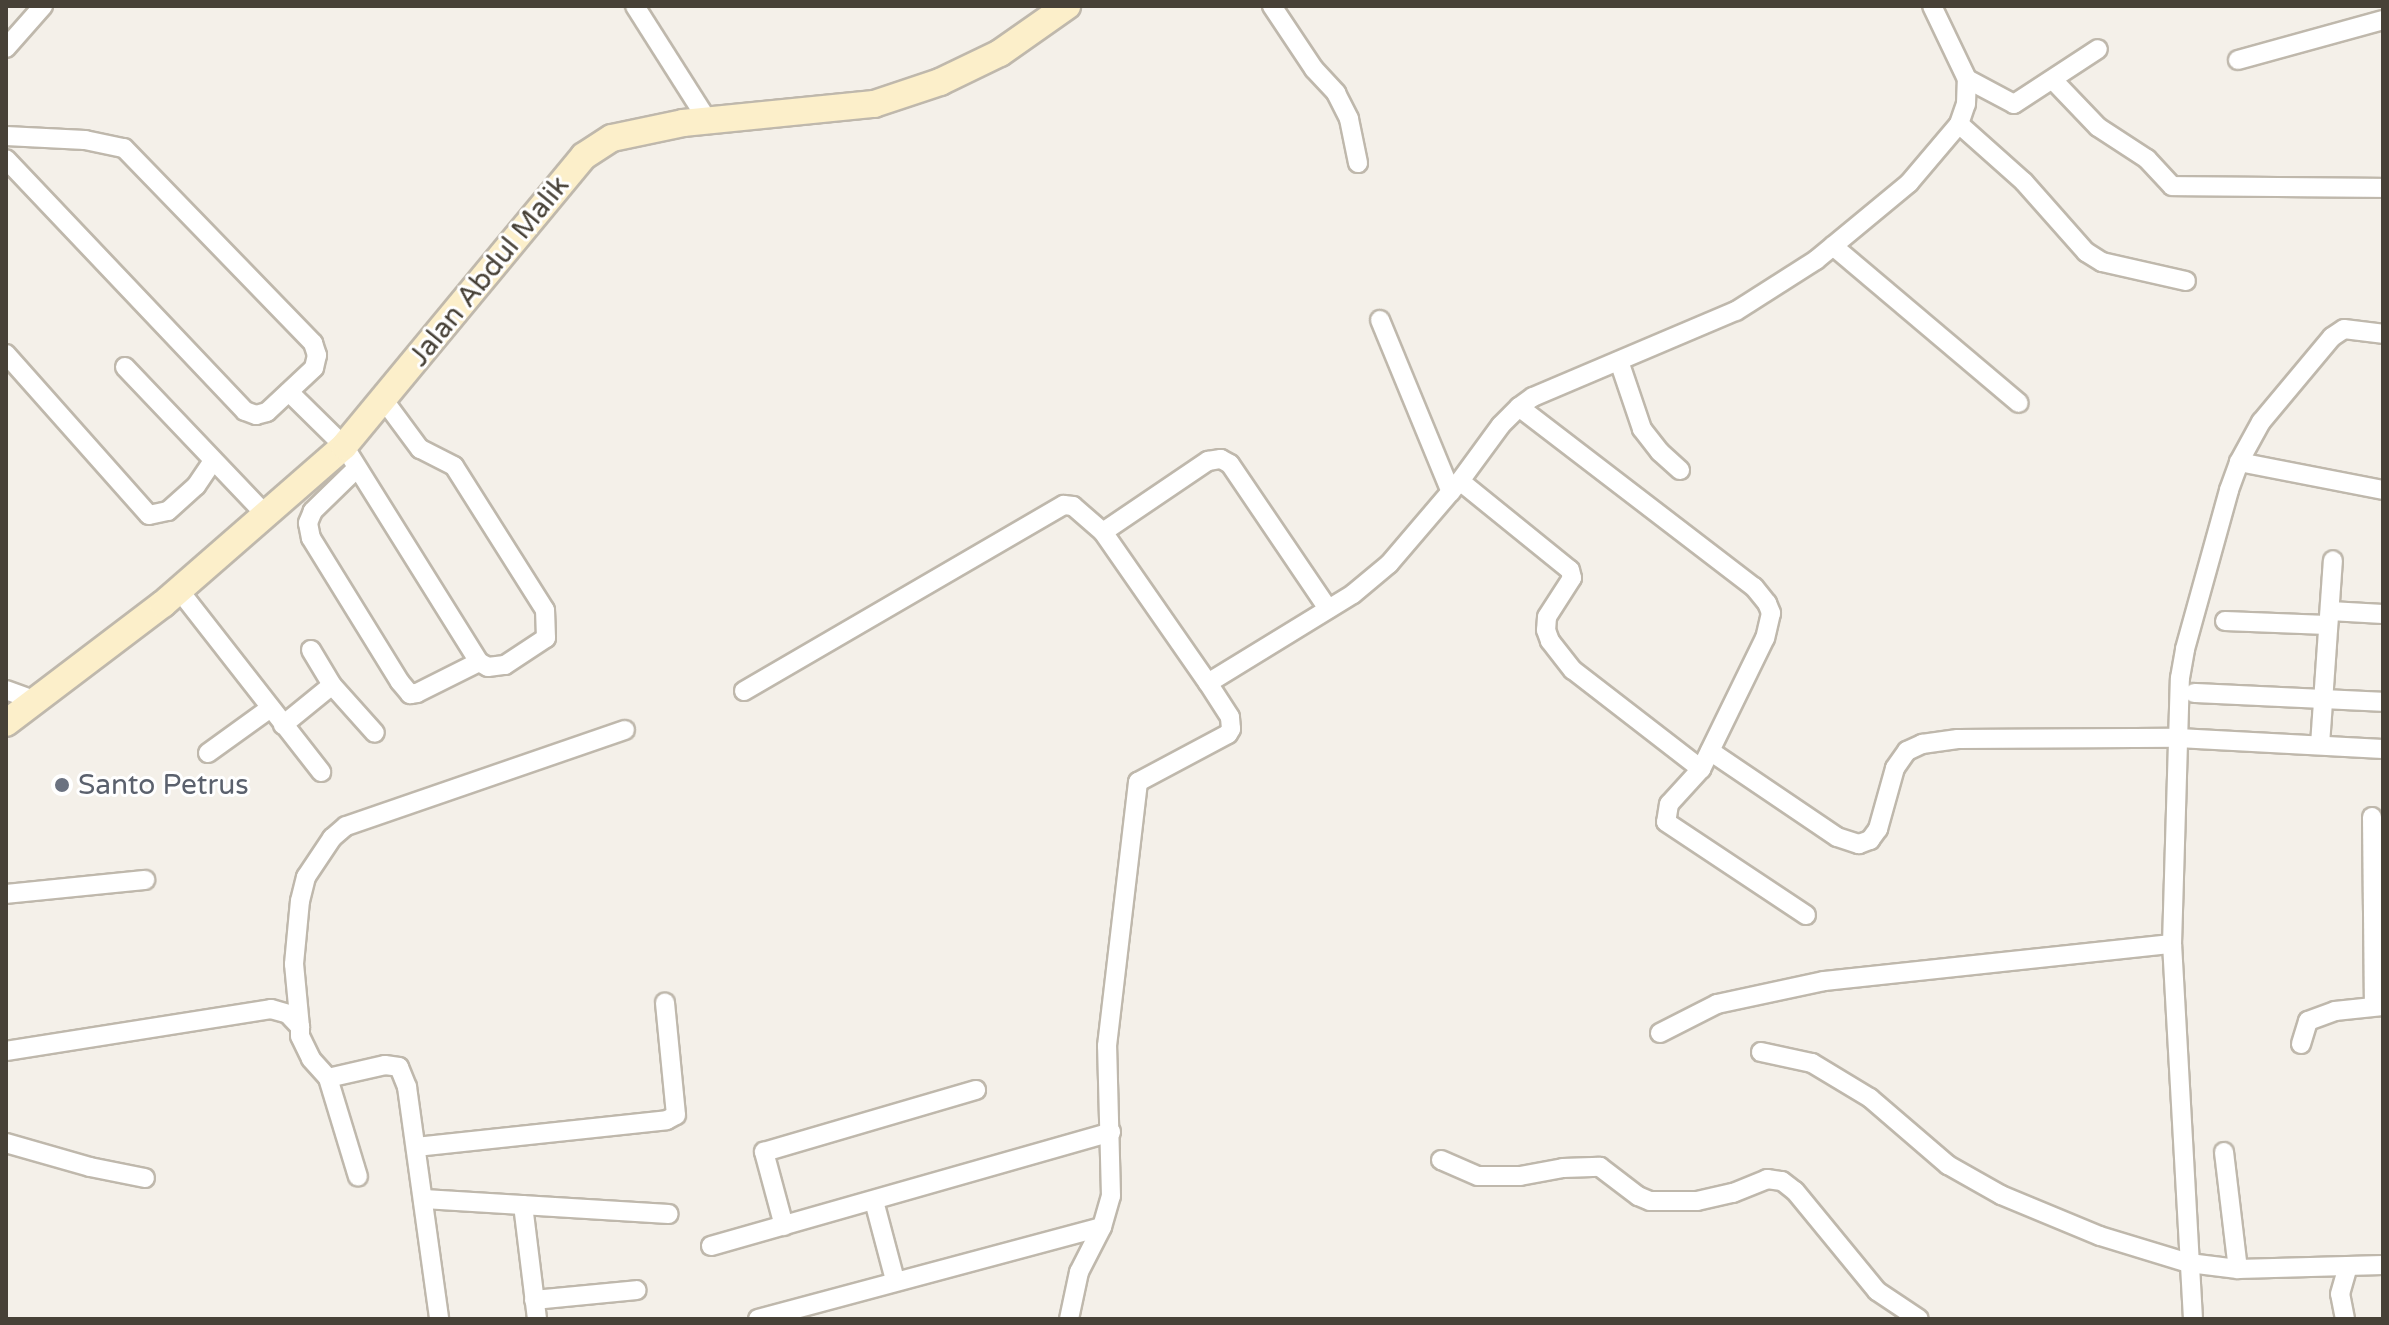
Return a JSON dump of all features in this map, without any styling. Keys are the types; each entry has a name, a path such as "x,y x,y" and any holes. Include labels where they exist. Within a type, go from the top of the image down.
{"street":[{"path":"6,48 43,6"},
{"path":"635,6 708,121"},
{"name":"Jalan Abdul Malik","path":"6,723 179,590 266,515 350,457 383,399 584,156 612,138 708,121 874,104 940,82 1000,53 1067,6"},
{"path":"1272,6 1314,69 1336,93 1349,119 1358,163"},
{"path":"1208,683 1328,609 1389,564 1456,486 1501,425 1533,397 1736,311 1833,246 1909,183 1959,124 1966,104 1967,79 1932,6"},
{"path":"2238,60 2383,20"},
{"path":"1967,79 2014,104 2098,49"},
{"path":"2053,80 2098,127 2147,159 2172,186 2383,188"},
{"path":"1959,124 2024,182 2086,252 2102,262 2186,281"},
{"path":"6,136 110,143 124,148 141,162 313,343 317,355 314,368 267,412 256,415 245,411 6,159"},
{"path":"1833,246 2019,403"},
{"path":"1380,320 1456,486 1570,570 1572,578 1547,617 1546,630 1550,641 1573,670 1701,769"},
{"path":"2193,1319 2172,944 2178,738 2185,649 2239,462 2274,403 2332,337 2344,329 2383,334"},
{"path":"6,354 149,515 168,511 196,486 212,462"},
{"path":"1619,361 1642,429 1660,452 1680,470"},
{"path":"125,367 212,462 266,515"},
{"path":"289,392 350,457 479,662 488,667 505,665 546,638 545,610 454,466 420,449 383,399"},
{"path":"1519,407 1754,587 1767,603 1771,613 1765,638 1701,769 1669,804 1666,822 1806,915"},
{"path":"350,457 313,511 308,523 311,538 400,682 410,694 417,693 479,662"},
{"path":"1103,532 1208,461 1221,459 1230,464 1328,609"},
{"path":"2239,462 2383,490"},
{"path":"744,691 1064,505 1073,506 1103,532 1230,717 1231,729 1138,782 1107,1046 1111,1196 1102,1227 1079,1272 1069,1319"},
{"path":"2320,745 2333,560"},
{"path":"179,590 321,772"},
{"path":"2225,621 2383,614"},
{"path":"311,650 332,685 375,733"},
{"path":"283,725 332,685"},
{"path":"6,690 34,700"},
{"path":"2194,693 2383,702"},
{"path":"208,753 269,709"},
{"path":"358,1177 328,1078 311,1059 300,1036 294,964 300,901 306,877 332,838 346,826 625,730"},
{"path":"1710,751 1837,837 1859,844 1870,840 1878,829 1895,768 1907,751 1922,744 1958,739 2178,738 2383,749"},
{"path":"2301,1044 2308,1021 2335,1011 2378,1006 2372,817"},
{"path":"6,894 145,880"},
{"path":"1660,1033 1717,1004 1824,981 2172,944"},
{"path":"416,1147 667,1120 676,1115 665,1003"},
{"path":"6,1051 255,1009 288,1014 300,1027"},
{"path":"1761,1052 1812,1063 1870,1098 1948,1165 2001,1195 2100,1236 2189,1263 2238,1269 2383,1265"},
{"path":"328,1078 385,1065 399,1067 405,1075 439,1319"},
{"path":"784,1226 764,1152 976,1090"},
{"path":"711,1246 1111,1132"},
{"path":"6,1143 90,1167 145,1178"},
{"path":"2224,1152 2238,1269"},
{"path":"1441,1160 1478,1176 1520,1176 1563,1168 1600,1167 1620,1178 1638,1196 1650,1201 1697,1201 1733,1193 1767,1179 1782,1181 1795,1191 1877,1291 1919,1319"},
{"path":"424,1199 669,1214"},
{"path":"874,1201 895,1280"},
{"path":"523,1205 537,1319"},
{"path":"758,1319 1102,1227"},
{"path":"2345,1319 2340,1294 2348,1266"},
{"path":"534,1300 637,1290"}],"place":[{"name":"Santo Petrus","path":"62,785"}]}
